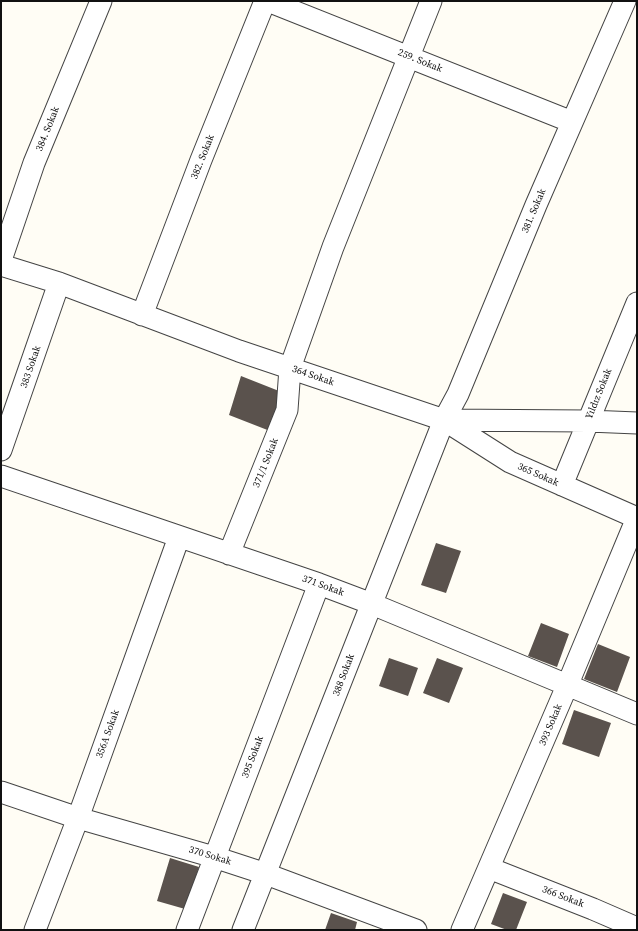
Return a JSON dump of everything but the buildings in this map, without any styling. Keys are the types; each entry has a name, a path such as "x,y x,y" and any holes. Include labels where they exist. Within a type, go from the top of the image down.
{"street":[{"name":"384. Sokak","path":"1,260 34,163 101,1"},
{"name":"259. Sokak","path":"266,1 572,122"},
{"name":"382. Sokak","path":"142,314 201,160 266,1"},
{"name":"371/1 Sokak","path":"229,554 287,410 290,368 333,246 431,1"},
{"name":"381. Sokak","path":"444,420 458,394 536,205 624,1"},
{"name":"364 Sokak","path":"1,265 59,283 238,351 444,420 588,421 637,423"},
{"name":"383 Sokak","path":"1,450 59,283"},
{"name":"Yıldız Sokak","path":"562,485 637,303"},
{"name":"365 Sokak","path":"444,420 510,462 637,518"},
{"name":"388 Sokak","path":"243,930 444,420"},
{"name":"371 Sokak","path":"1,476 319,584 372,604 637,714"},
{"name":"393 Sokak","path":"462,930 567,686 637,518"},
{"name":"356A Sokak","path":"35,930 78,818 179,537"},
{"name":"395 Sokak","path":"187,930 319,584"},
{"name":"370 Sokak","path":"1,792 78,818 214,857 266,874 416,930"},
{"name":"366 Sokak","path":"489,868 637,928"}]}
